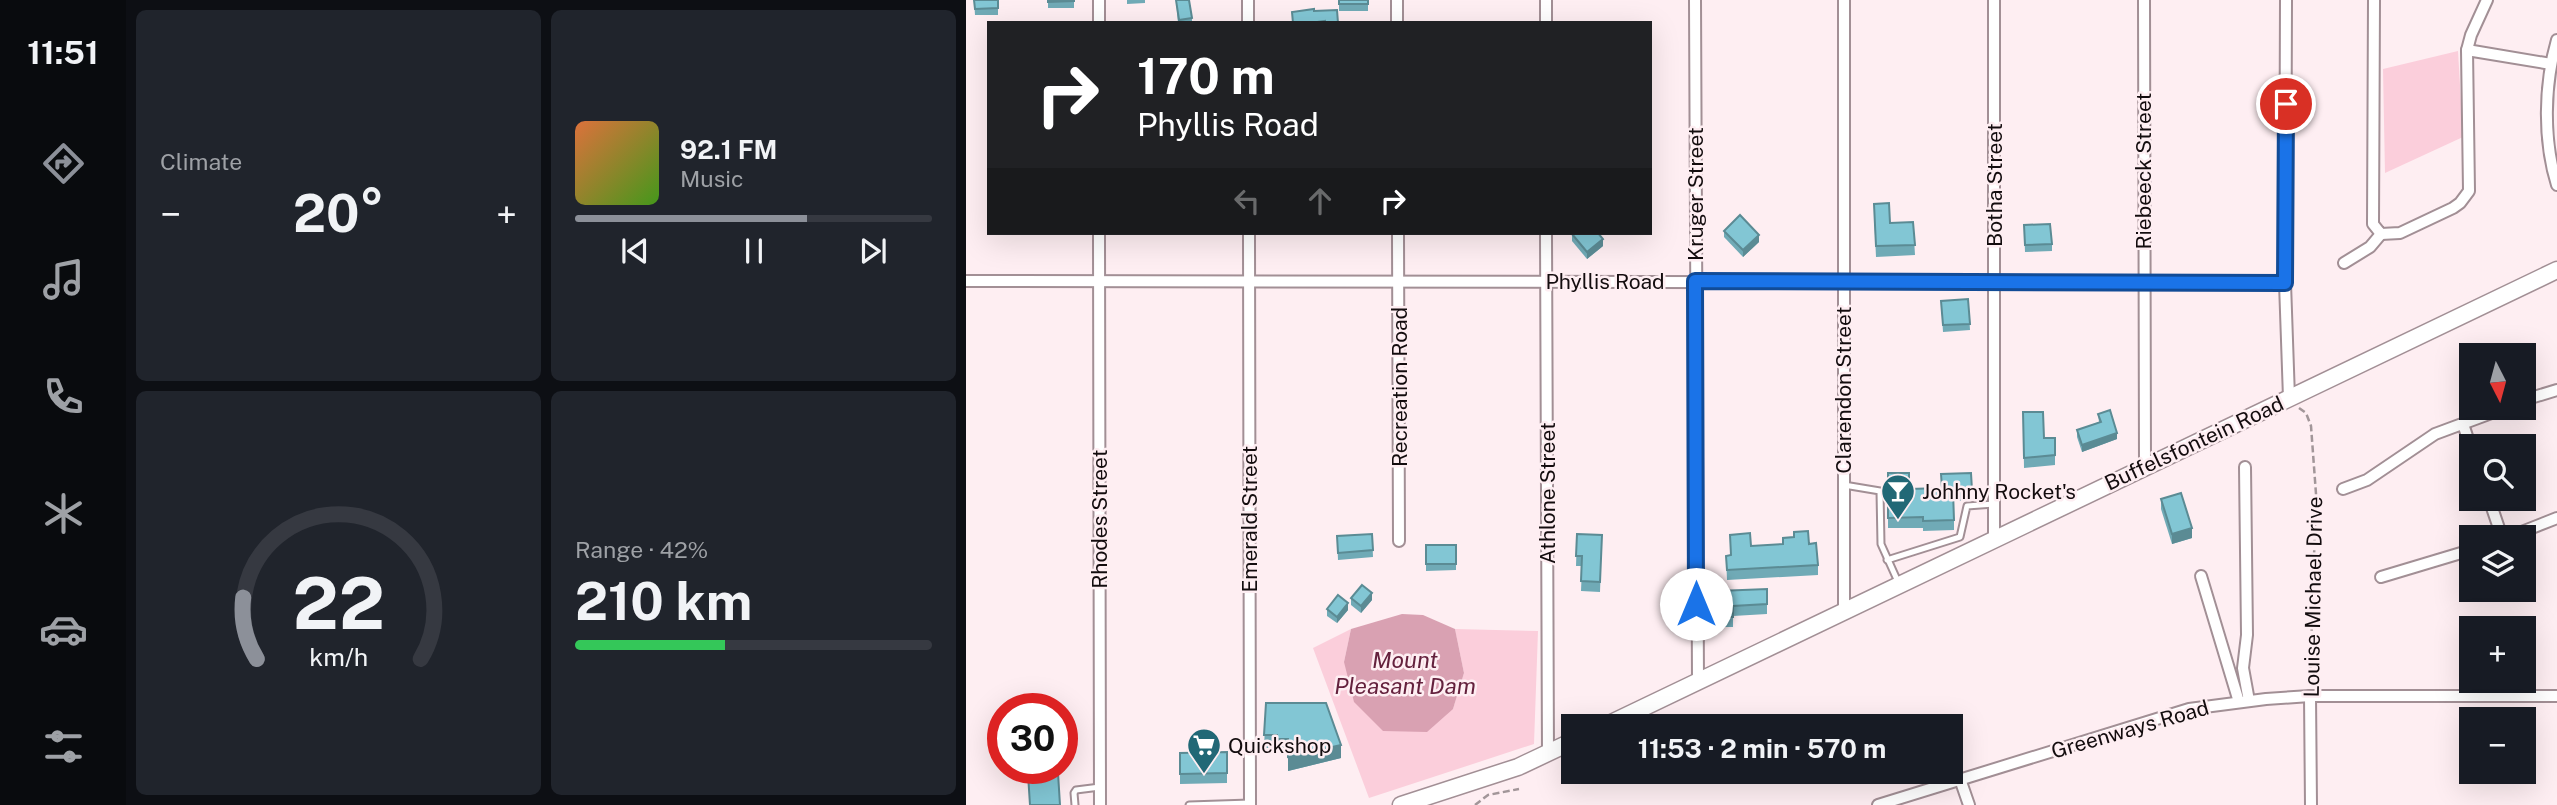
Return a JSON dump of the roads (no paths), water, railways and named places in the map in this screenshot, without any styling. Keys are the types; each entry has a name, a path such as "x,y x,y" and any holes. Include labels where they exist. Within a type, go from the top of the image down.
{"main road":[{"name":"Buffelsfontein Road","path":"1630,714 1994,537 2557,270"},
{"path":"1401,805 1518,767 1561,747"}],"street":[{"path":"1099,0 1099,21"},
{"path":"1248,0 1248,21"},
{"path":"1397,0 1397,21"},
{"path":"1546,0 1546,21"},
{"name":"Kruger Street","path":"1695,0 1698,681"},
{"name":"Clarendon Street","path":"1844,0 1844,612"},
{"name":"Botha Street","path":"1994,0 1994,537"},
{"name":"Riebeeck Street","path":"2144,0 2145,467"},
{"path":"2286,0 2285,283 2289,398"},
{"path":"2374,0 2372,206 2373,224 2381,234"},
{"path":"2344,263 2370,247 2381,234 2400,233 2453,208 2469,191 2467,50 2487,0"},
{"path":"2557,40 2547,101 2551,159 2557,185"},
{"path":"2467,50 2551,64"},
{"name":"Rhodes Street","path":"1099,235 1100,805"},
{"name":"Emerald Street","path":"1249,235 1250,804"},
{"name":"Recreation Road","path":"1398,235 1399,541"},
{"name":"Athlone Street","path":"1546,235 1548,754"},
{"name":"Phyllis Road","path":"966,281 2285,283"},
{"path":"2536,396 2557,390"},
{"path":"2343,489 2367,480 2435,434 2474,420"},
{"path":"2463,424 2466,434"},
{"path":"2244,701 2243,668 2247,635 2245,467"},
{"path":"2536,526 2557,518"},
{"path":"2381,578 2459,554"},
{"path":"2201,576 2244,701"},
{"name":"Greenways Road","path":"1963,778 2167,714 2244,701 2310,696 2557,696"},
{"name":"Louise Michael Drive","path":"2310,696 2311,805"},
{"name":"Greenways Road","path":"1878,805 1944,784"},
{"path":"1962,784 1969,805"}],"lane":[{"path":"1844,485 1880,491 1881,544 1900,584"},
{"path":"1887,560 1960,537 1967,506 1994,503"},
{"path":"1075,805 1076,790 1100,787"},
{"path":"1189,805 1250,804"}],"water":[{"name":"Mount Pleasant Dam","path":"1402,614 1423,615 1455,629 1464,673 1453,709 1427,732 1383,731 1354,702 1344,662 1351,629"}],"place":[{"name":"Johhny Rocket's","path":"1898,521"},
{"name":"Quickshop","path":"1204,775"}]}
